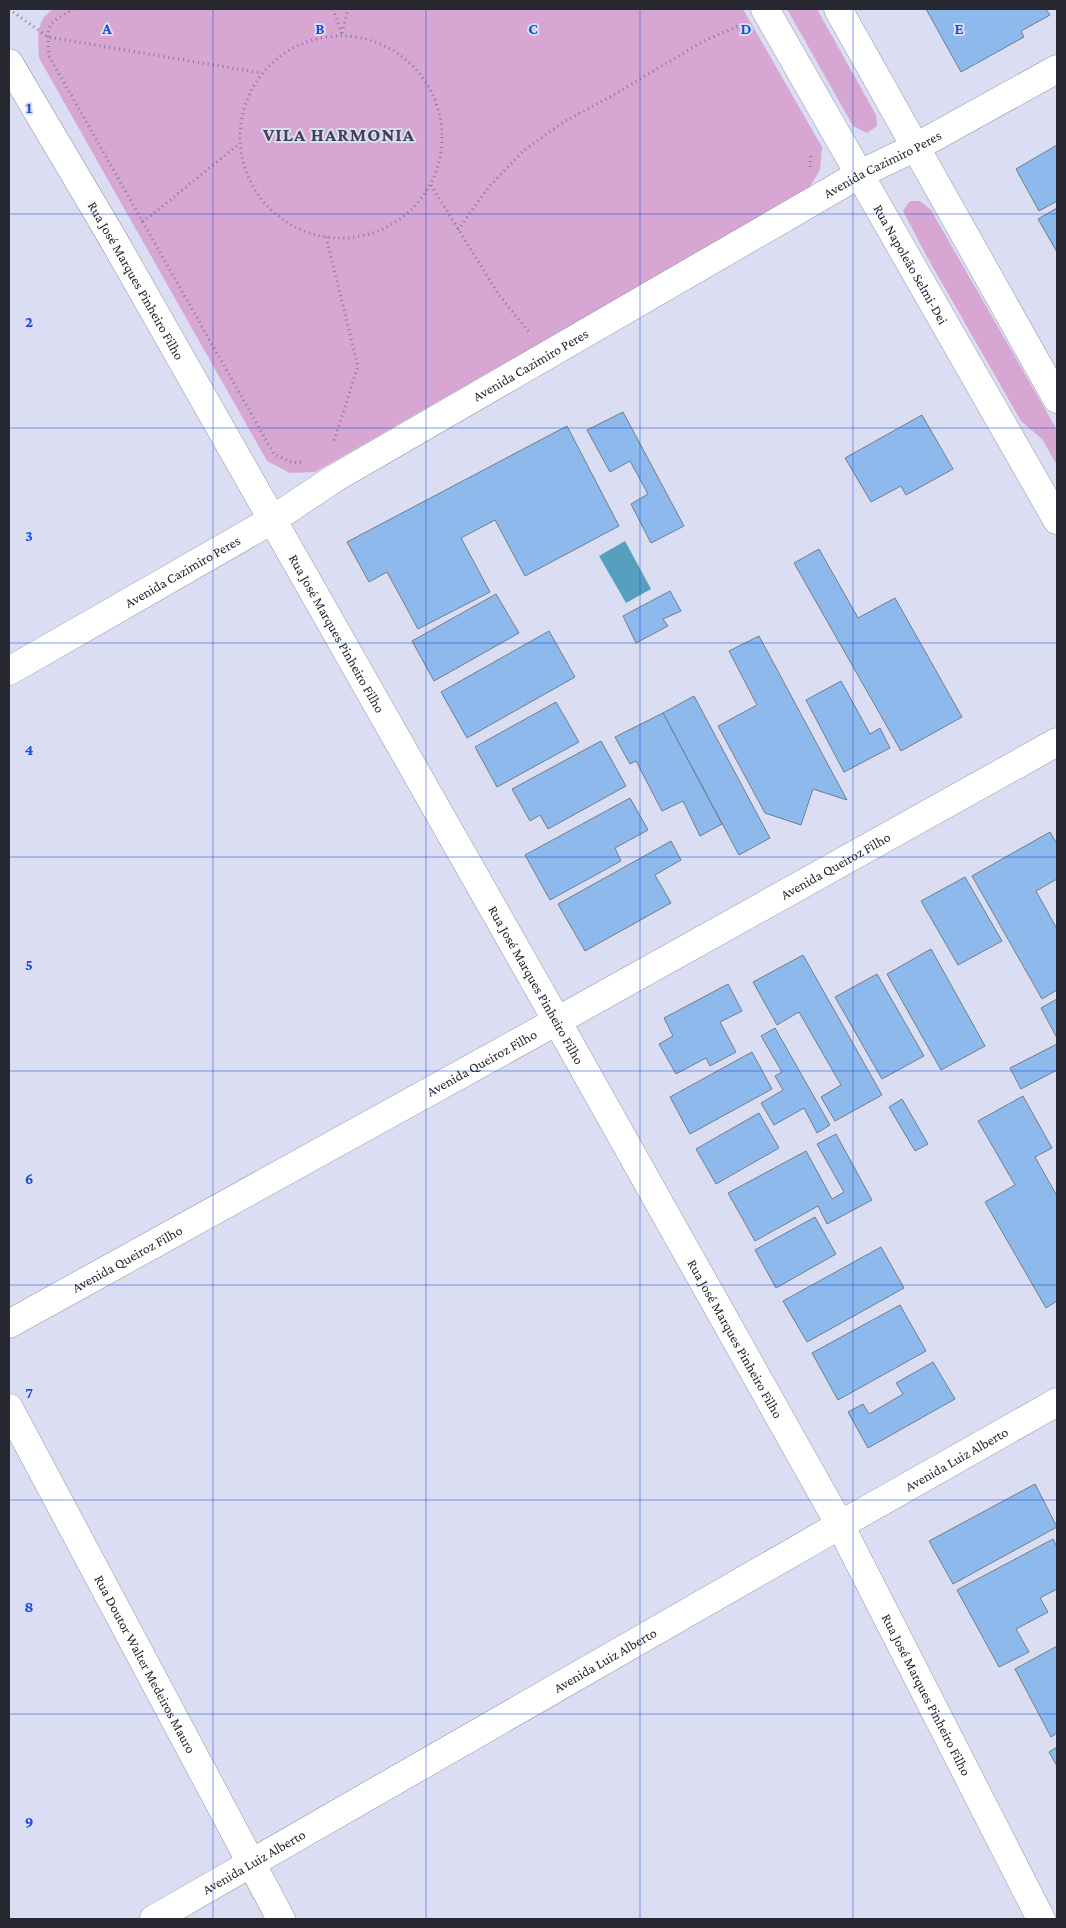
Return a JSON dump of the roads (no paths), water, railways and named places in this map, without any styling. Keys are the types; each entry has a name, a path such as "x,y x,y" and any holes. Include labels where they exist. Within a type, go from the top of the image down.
{"street":[{"name":"Rua Napoleão Selmi-Dei","path":"765,9 1057,520"},
{"path":"838,9 1057,399"},
{"name":"Rua José Marques Pinheiro Filho","path":"9,63 113,239 557,1021 840,1525 1042,1919"},
{"name":"Avenida Cazimiro Peres","path":"9,671 272,520 336,478 860,174 916,147 1057,69"},
{"name":"Avenida Queiroz Filho","path":"9,1324 1057,742"},
{"name":"Avenida Luiz Alberto","path":"154,1919 1057,1402"},
{"name":"Rua Doutor Walter Medeiros Mauro","path":"9,1408 281,1919"}],"water":[{"path":"625,541 651,589 626,603 599,556"}],"district":[{"name":"VILA HARMONIA","path":"339,134"}]}
